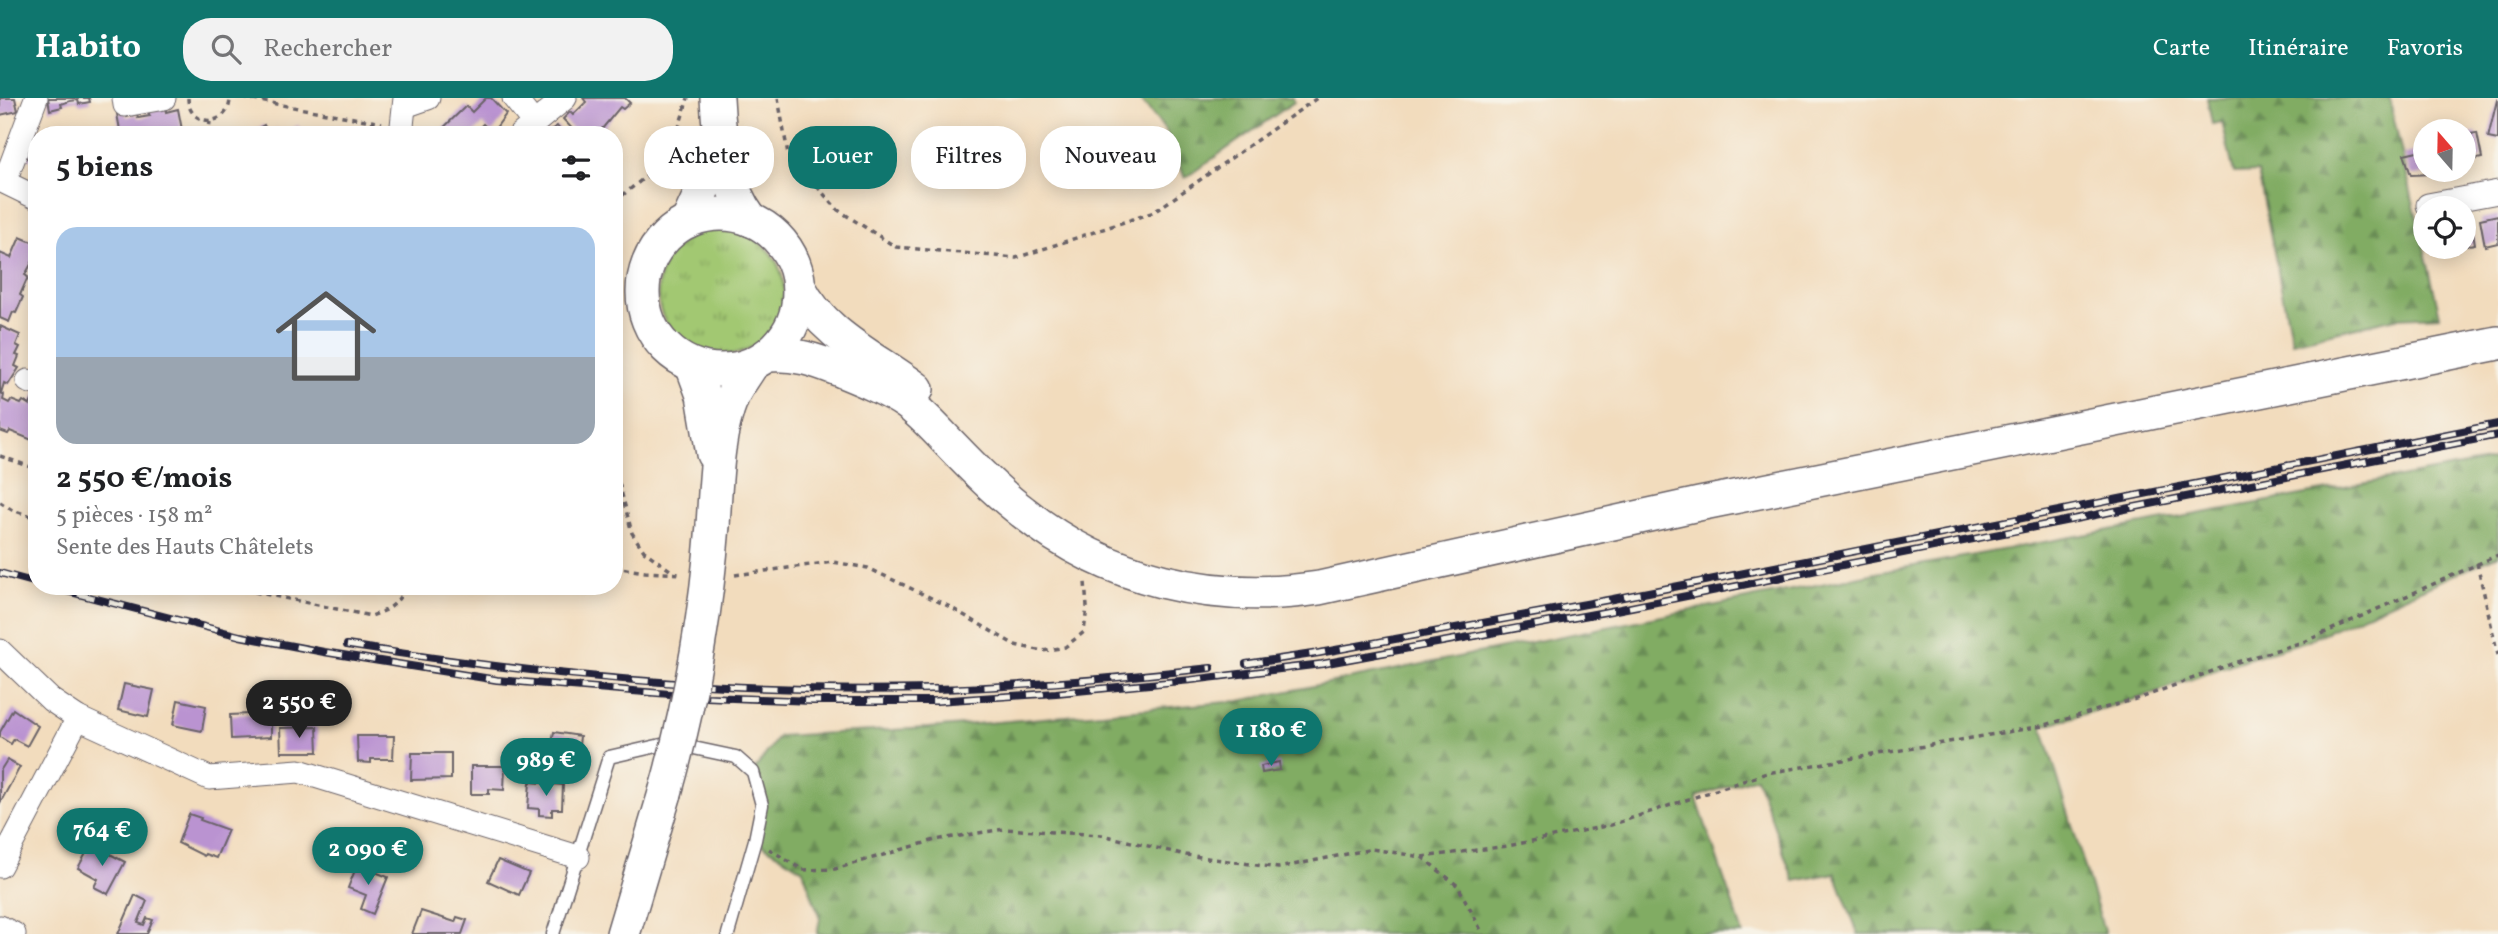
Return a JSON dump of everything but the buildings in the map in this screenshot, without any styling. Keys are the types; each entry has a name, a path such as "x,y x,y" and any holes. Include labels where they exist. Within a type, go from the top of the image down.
{"main road":[{"path":"707,100 732,184 740,204 751,220"},
{"path":"688,221 705,184 712,157 707,100"},
{"path":"623,934 684,722 706,593 716,473 733,396 760,360 783,341 798,308 799,287 796,270 786,249 771,232 751,220 720,214 707,215 688,221 670,232 656,248 646,267 642,294 646,315 658,340 673,355 692,365 722,370 760,360 789,354 808,357 889,392 925,418 1002,495 1058,537 1098,559 1137,575 1203,590 1271,594 1319,588 1699,504 2498,343"},
{"path":"799,287 822,321 922,393 1004,474 1052,514 1110,547 1173,568 1217,573 1278,572 1699,504"},
{"path":"692,365 705,406 716,473"}],"street":[{"path":"28,194 2,181 36,98"},
{"path":"124,98 125,105 164,98"},
{"path":"404,116 428,98"},
{"path":"514,98 526,126"},
{"path":"531,126 565,98"},
{"path":"2476,196 2498,192"},
{"path":"0,651 51,700 78,718 209,778 299,771 578,857"},
{"path":"0,866 78,718"},
{"path":"0,926 14,934"}],"lane":[{"path":"553,934 609,757 670,743 736,757 753,772 762,805 755,840 728,934"}],"path":[{"path":"188,98 192,114 210,122 224,116 230,98"},
{"path":"243,98 404,116"},
{"path":"778,98 788,154 838,210 896,247 1016,258 1154,212 1317,98"},
{"path":"623,195 664,162 675,140 707,100"},
{"path":"209,126 210,122"},
{"path":"0,456 28,466"},
{"path":"623,498 632,533 644,551 674,573"},
{"path":"0,502 12,510 28,515"},
{"path":"755,840 803,870 835,869 935,840 1004,829 1102,835 1186,855 1278,868 1372,849 1422,857 1508,846 1611,825 1767,773 2042,726 2146,696 2306,640 2498,555"},
{"path":"729,576 833,562 868,568 950,607 1015,645 1043,651 1065,647 1084,632 1087,607 1085,581"},
{"path":"2477,563 2498,655"},
{"path":"623,568 688,574"},
{"path":"269,595 371,616 388,611 401,595"},
{"path":"1422,857 1458,886 1483,934"}],"green space":[{"path":"1139,98 1293,98 1294,102 1185,178 1181,168 1181,126 1162,126"},
{"path":"2207,98 2389,98 2413,201 2413,259 2427,259 2440,316 2396,318 2292,342 2258,172 2234,173 2222,122 2212,124"},
{"path":"721,229 745,234 765,248 779,268 784,292 779,316 765,336 745,350 721,355 697,350 677,336 663,316 658,292 663,268 677,248 697,234"},
{"path":"2498,459 2498,555 2306,641 2237,662 2146,696 2042,726 2105,934 1858,934 1835,873 1794,881 1756,777 1696,797 1743,934 817,934 820,918 803,870 755,840 762,805 753,772 779,736 929,728 1239,701 1881,572"}],"railway":[{"path":"1246,664 1613,599 2498,424"},
{"path":"82,595 240,636 497,680 707,697 813,701 936,701 1056,693 1322,664 1616,610 2498,435"},
{"path":"0,573 28,581"},
{"path":"347,645 565,674 785,689 1002,686 1211,668"}]}
